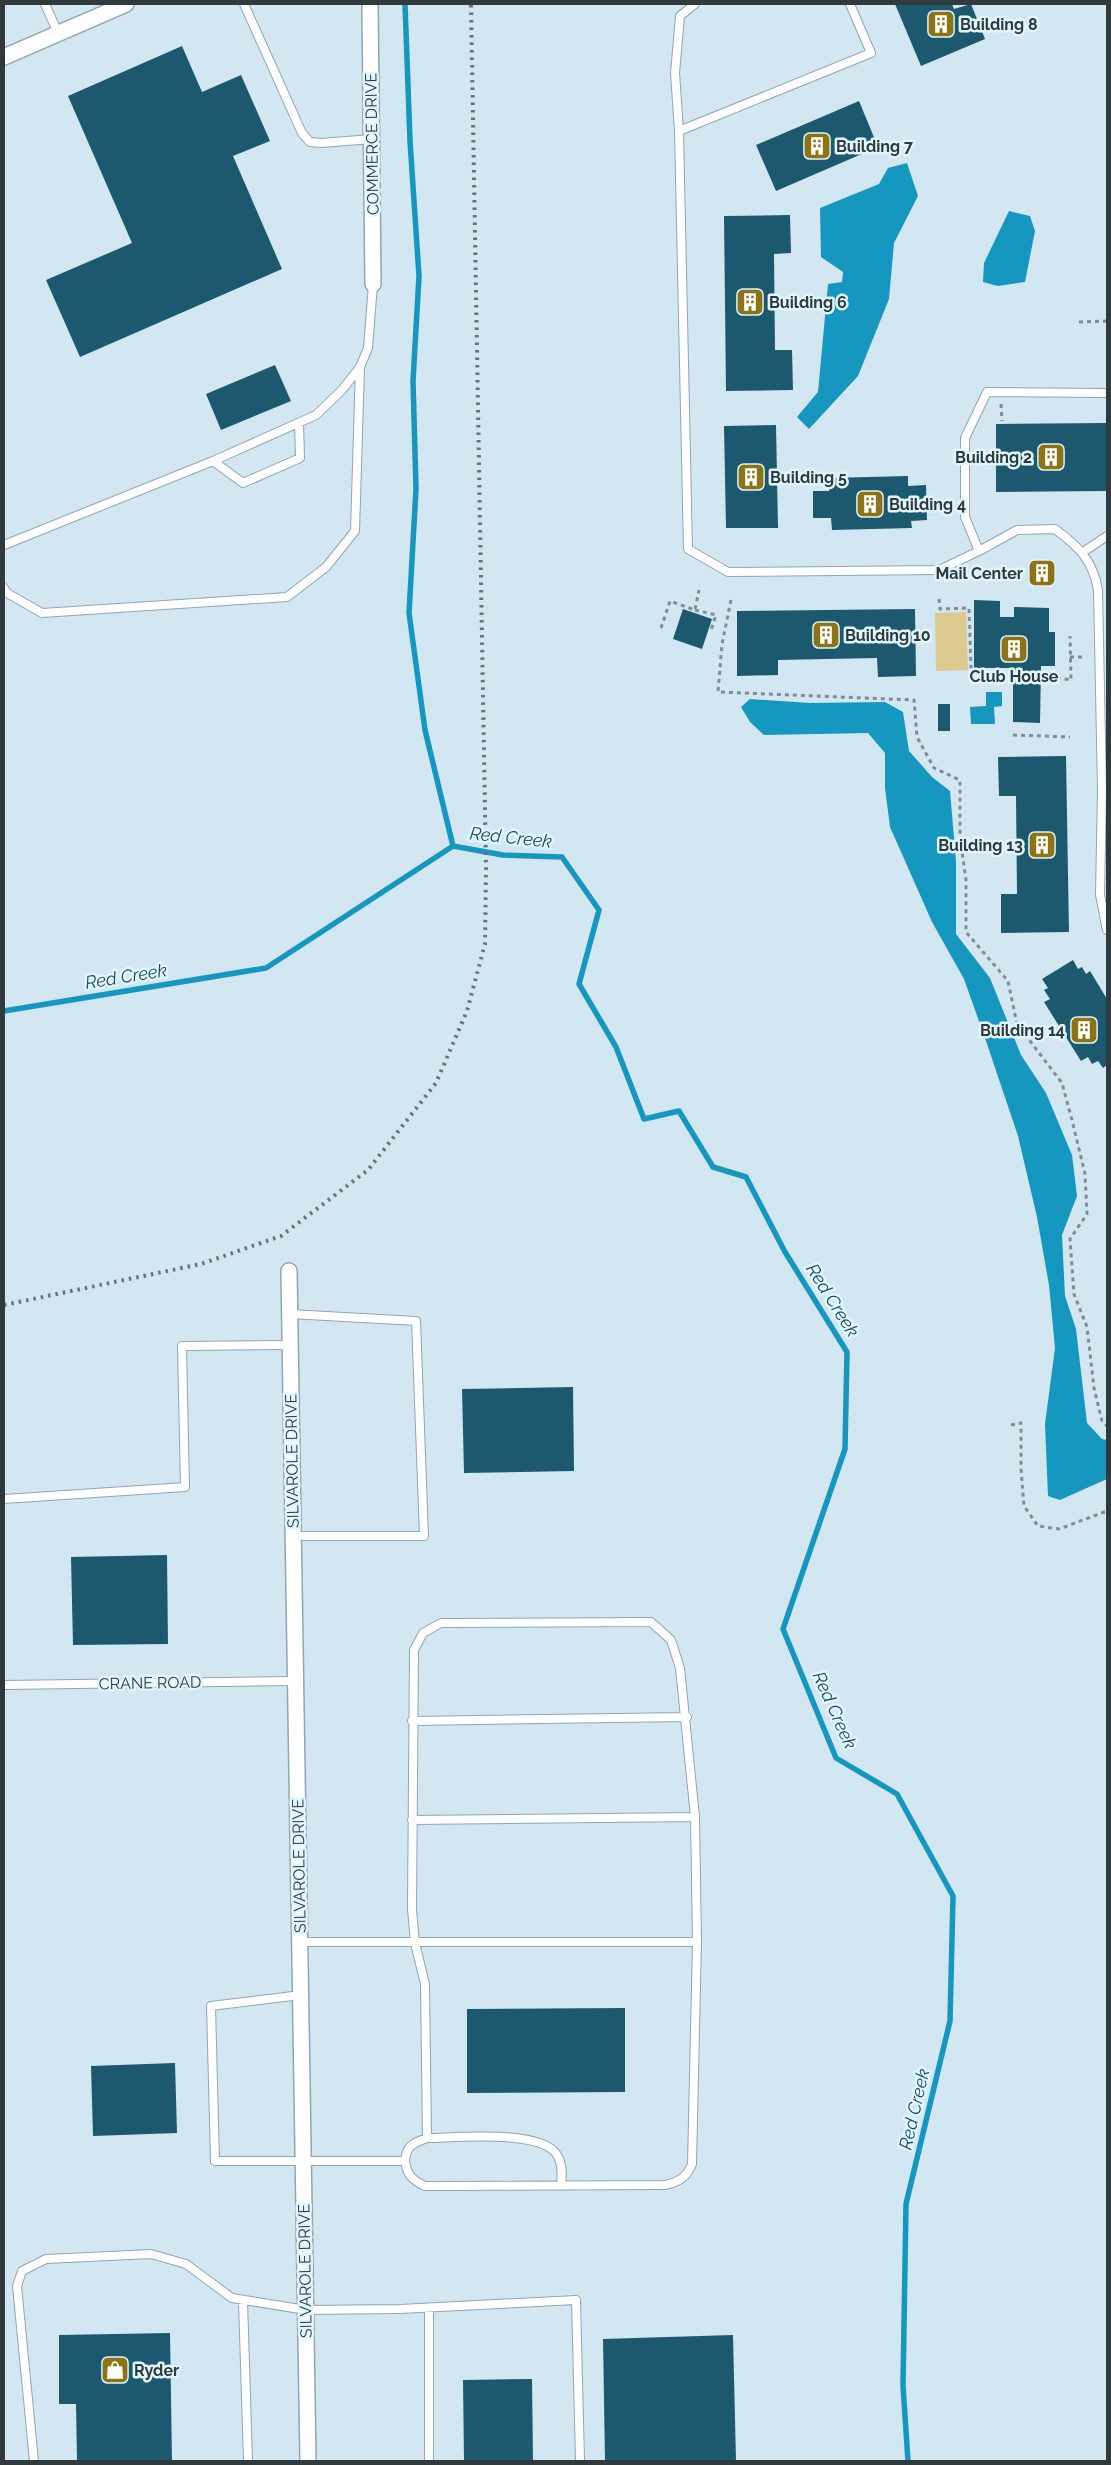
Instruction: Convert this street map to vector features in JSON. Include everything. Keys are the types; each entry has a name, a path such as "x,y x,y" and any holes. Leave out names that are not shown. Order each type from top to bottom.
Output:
{"street":[{"path":"4,57 126,4"},
{"name":"COMMERCE DRIVE","path":"370,4 373,284"},
{"name":"SILVAROLE DRIVE","path":"290,1271 289,1345 294,1536 308,2461"}],"lane":[{"path":"44,4 58,33"},
{"path":"244,4 302,134 310,142 321,143 372,139"},
{"path":"695,4 680,16 675,73 679,131 688,548 728,572 939,570 980,551 1016,530 1054,529 1083,552 1090,562 1098,590 1103,655 1105,790 1100,895 1107,930"},
{"path":"679,131 871,53 850,4"},
{"path":"4,546 213,461 316,415 342,390 360,366 368,348 373,284"},
{"path":"4,588 7,593 42,613 286,597 326,566 355,531 360,366"},
{"path":"980,551 965,517 965,438 988,392 1107,393"},
{"path":"213,461 243,483 300,458 299,423"},
{"path":"1083,552 1107,536"},
{"path":"290,1314 416,1321 424,1536 294,1536"},
{"path":"4,1499 185,1487 182,1346 289,1345"},
{"path":"427,2138 426,1984 415,1943 412,1910 414,1650 423,1633 441,1623 651,1622 670,1640 680,1668 687,1717 695,1817 697,1942 692,2164 688,2174 677,2182 665,2185 424,2186 412,2180 406,2171 406,2151 414,2142 427,2138 515,2137 541,2143 557,2154 562,2169 562,2185"},
{"name":"CRANE ROAD","path":"4,1685 296,1681"},
{"path":"412,1721 687,1717"},
{"path":"412,1820 695,1817"},
{"path":"300,1942 697,1942"},
{"path":"301,1995 210,2006 215,2161 405,2161"},
{"path":"34,2461 17,2286 22,2271 46,2259 151,2254 186,2264 220,2290 232,2298 243,2302 306,2310 429,2308 576,2300 580,2461"},
{"path":"243,2302 248,2461"},
{"path":"429,2308 429,2461"}],"path":[{"path":"1079,322 1107,321"},
{"path":"696,610 699,590"},
{"path":"939,599 940,609 969,608 970,668"},
{"path":"731,600 722,644 718,692 914,700 917,738 934,768 960,780 960,837 966,880 966,932 1008,982 1017,1024 1062,1083 1085,1174 1087,1214 1070,1239 1074,1294 1087,1327 1094,1388 1102,1421 1107,1426"},
{"path":"661,628 670,601 716,615 711,630"},
{"path":"1041,675 1071,680 1070,636"},
{"path":"1070,657 1085,657"},
{"path":"1013,735 1070,737"},
{"path":"1011,1425 1021,1423 1021,1469 1024,1506 1038,1526 1059,1529 1107,1511"}],"shaded area":[{"path":"966,612 968,670 936,671 935,613"}],"water":[{"path":"907,163 918,196 894,243 889,299 858,376 809,429 797,417 818,392 828,284 842,282 843,272 821,257 820,208 879,184 888,168"},
{"path":"1009,211 1030,216 1035,231 1025,282 998,286 983,282 984,263"},
{"path":"986,692 1002,692 1002,706 994,707 995,724 971,724 970,707 986,706"},
{"path":"750,699 810,703 885,702 903,712 909,751 932,777 950,791 956,861 956,934 990,978 1021,1055 1046,1093 1072,1155 1077,1196 1062,1235 1065,1296 1076,1329 1087,1423 1102,1439 1107,1440 1107,1479 1060,1500 1048,1496 1045,1424 1055,1348 1049,1285 1037,1217 1018,1136 964,979 932,922 890,827 885,788 885,753 868,733 764,735 750,722 741,707"}],"building":[{"name":"Building 8","path":"895,4 952,4 954,9 971,4 985,39 921,66"},
{"path":"182,46 202,92 241,75 270,141 233,156 282,269 80,357 46,280 132,243 68,96"},
{"name":"Building 7","path":"859,101 878,147 776,191 756,145"},
{"name":"Building 6","path":"790,215 791,253 774,254 775,350 792,350 793,390 726,391 724,216"},
{"path":"275,365 291,401 221,430 206,394"},
{"name":"Building 2","path":"1107,423 1107,491 996,492 996,424"},
{"name":"Building 5","path":"776,425 778,528 726,528 724,426"},
{"name":"Building 4","path":"908,476 908,486 926,485 927,520 911,521 912,528 832,530 831,518 813,518 813,491 829,491 829,478"},
{"name":"Mail Center","path":"1052,563 1052,582 1033,583 1032,564"},
{"name":"Club House","path":"974,600 1000,601 1000,617 1014,617 1014,607 1049,608 1049,632 1055,632 1055,666 1041,666 1040,723 1013,722 1013,668 974,668"},
{"path":"683,609 712,619 702,649 673,639"},
{"name":"Building 10","path":"915,609 916,676 878,677 877,658 778,660 778,675 737,676 737,611"},
{"path":"938,704 950,704 950,731 938,731"},
{"name":"Building 13","path":"1066,756 1069,932 1001,933 1001,894 1017,894 1016,796 999,796 998,757"},
{"name":"Building 14","path":"1073,960 1078,969 1082,967 1086,974 1090,971 1107,999 1107,1065 1103,1068 1098,1061 1092,1064 1088,1057 1081,1061 1044,1002 1050,999 1044,990 1048,988 1042,979"},
{"path":"573,1387 574,1471 464,1473 462,1389"},
{"path":"167,1555 168,1644 73,1645 71,1557"},
{"path":"625,2008 625,2092 467,2093 467,2009"},
{"path":"175,2063 177,2133 93,2136 91,2066"},
{"name":"Ryder","path":"170,2333 172,2461 77,2461 76,2404 59,2404 59,2335"},
{"path":"733,2335 736,2461 605,2461 603,2339"},
{"path":"532,2379 533,2461 464,2461 463,2380"}],"waterway":[{"path":"405,4 410,141 419,276 413,381 416,489 409,613 425,730 453,846"},
{"name":"Red Creek","path":"4,1011 266,968 453,846 503,855 562,857 599,910 579,984 616,1047 644,1119 679,1111 713,1167 746,1177 785,1252 847,1352 845,1449 783,1629 836,1758 897,1794 953,1896 950,2021 906,2204 903,2386 908,2461"}],"railway":[{"path":"4,1305 201,1264 281,1236 368,1170 436,1083 467,1011 485,944 486,868 471,4"}],"place":[{"name":"Building 8","path":"941,24"},
{"name":"Building 7","path":"817,146"},
{"name":"Building 6","path":"750,302"},
{"name":"Building 2","path":"1051,457"},
{"name":"Building 5","path":"751,477"},
{"name":"Building 4","path":"870,504"},
{"name":"Mail Center","path":"1042,573"},
{"name":"Building 10","path":"826,635"},
{"name":"Club House","path":"1014,649"},
{"name":"Building 13","path":"1042,845"},
{"name":"Building 14","path":"1084,1030"},
{"name":"Ryder","path":"115,2370"}]}
